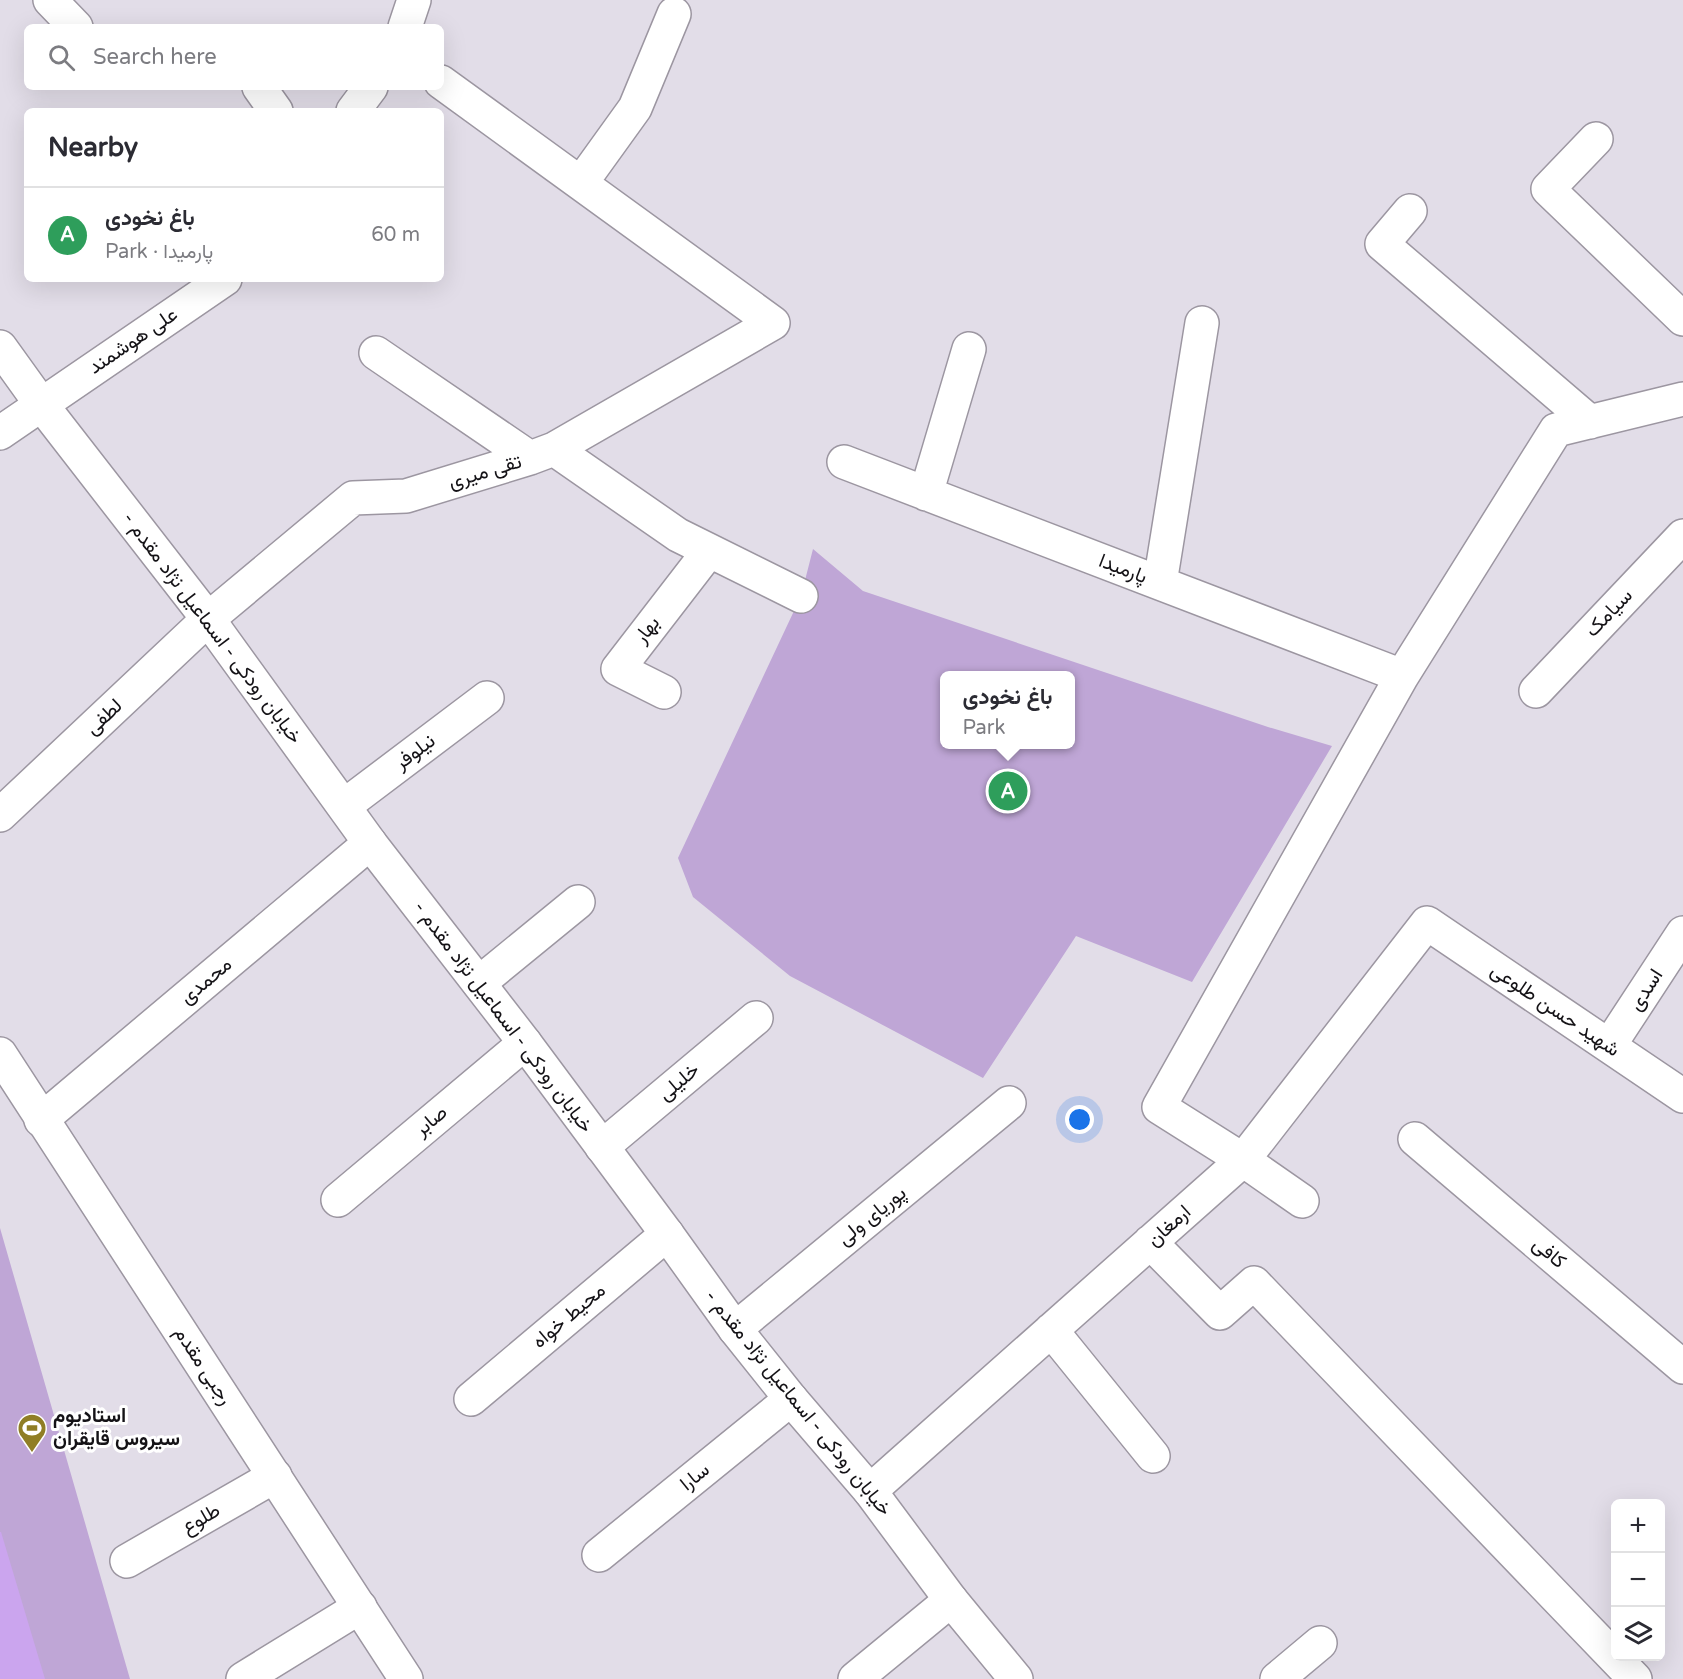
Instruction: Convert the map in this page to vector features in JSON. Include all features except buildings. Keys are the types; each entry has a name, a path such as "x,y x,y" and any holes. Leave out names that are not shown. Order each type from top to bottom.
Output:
{"street":[{"path":"50,0 73,24"},
{"path":"406,24 414,0"},
{"path":"444,84 581,183 635,108 674,14"},
{"path":"261,90 274,108"},
{"path":"355,108 368,90"},
{"path":"1596,139 1548,189 1683,319"},
{"name":"تقی میری","path":"208,619 353,498 406,496 542,453 773,323 581,183"},
{"path":"1410,211 1382,244 1590,422"},
{"name":"علی هوشمند","path":"0,433 221,282"},
{"path":"1160,583 1202,323"},
{"name":"- خیابان رودکی - اسماعیل نژاد مقدم","path":"0,347 41,404 208,619 370,843 525,1043 667,1233 735,1329 870,1491 951,1600 1016,1679"},
{"path":"926,494 969,349"},
{"path":"376,353 678,536 801,596"},
{"path":"1302,1201 1243,1160 1159,1107 1402,676 1556,430 1683,399"},
{"name":"پارمیدا","path":"844,462 1402,676"},
{"name":"سیامک","path":"1536,691 1683,536"},
{"name":"بهار","path":"664,692 618,669 709,551"},
{"name":"لطفی","path":"0,816 208,619"},
{"name":"نیلوفر","path":"344,806 487,698"},
{"name":"محمدی","path":"41,1120 370,843"},
{"path":"478,983 578,903"},
{"name":"ارمغان","path":"870,1491 1243,1160 1427,923"},
{"name":"شهید حسن طلوعی","path":"1427,923 1683,1096"},
{"name":"اسدی","path":"1609,1046 1683,933"},
{"name":"خلیلی","path":"603,1147 756,1018"},
{"name":"صابر","path":"338,1200 525,1043"},
{"name":"رجبی مقدم","path":"0,1054 406,1679"},
{"name":"پوریای ولی","path":"735,1329 1008,1103"},
{"name":"کافی","path":"1415,1139 1683,1367"},
{"name":"محیط خواه","path":"471,1399 667,1233"},
{"path":"1150,1242 1220,1313 1254,1283 1635,1679"},
{"path":"1051,1330 1154,1456"},
{"name":"سارا","path":"599,1555 791,1399"},
{"name":"طلوع","path":"127,1561 275,1476"},
{"path":"855,1679 951,1600"},
{"path":"243,1679 360,1607"},
{"path":"1277,1679 1320,1643"}],"shaded area":[{"path":"813,549 863,591 1268,727 1332,746 1192,982 1076,936 983,1078 790,976 693,897 678,858 801,596"},
{"name":"استادیوم سیروس قایقران","path":"0,1228 130,1679 0,1679"}],"place":[{"name":"باغ نخودی","path":"1008,791"},
{"name":"استادیوم سیروس قایقران","path":"32,1454"}]}
